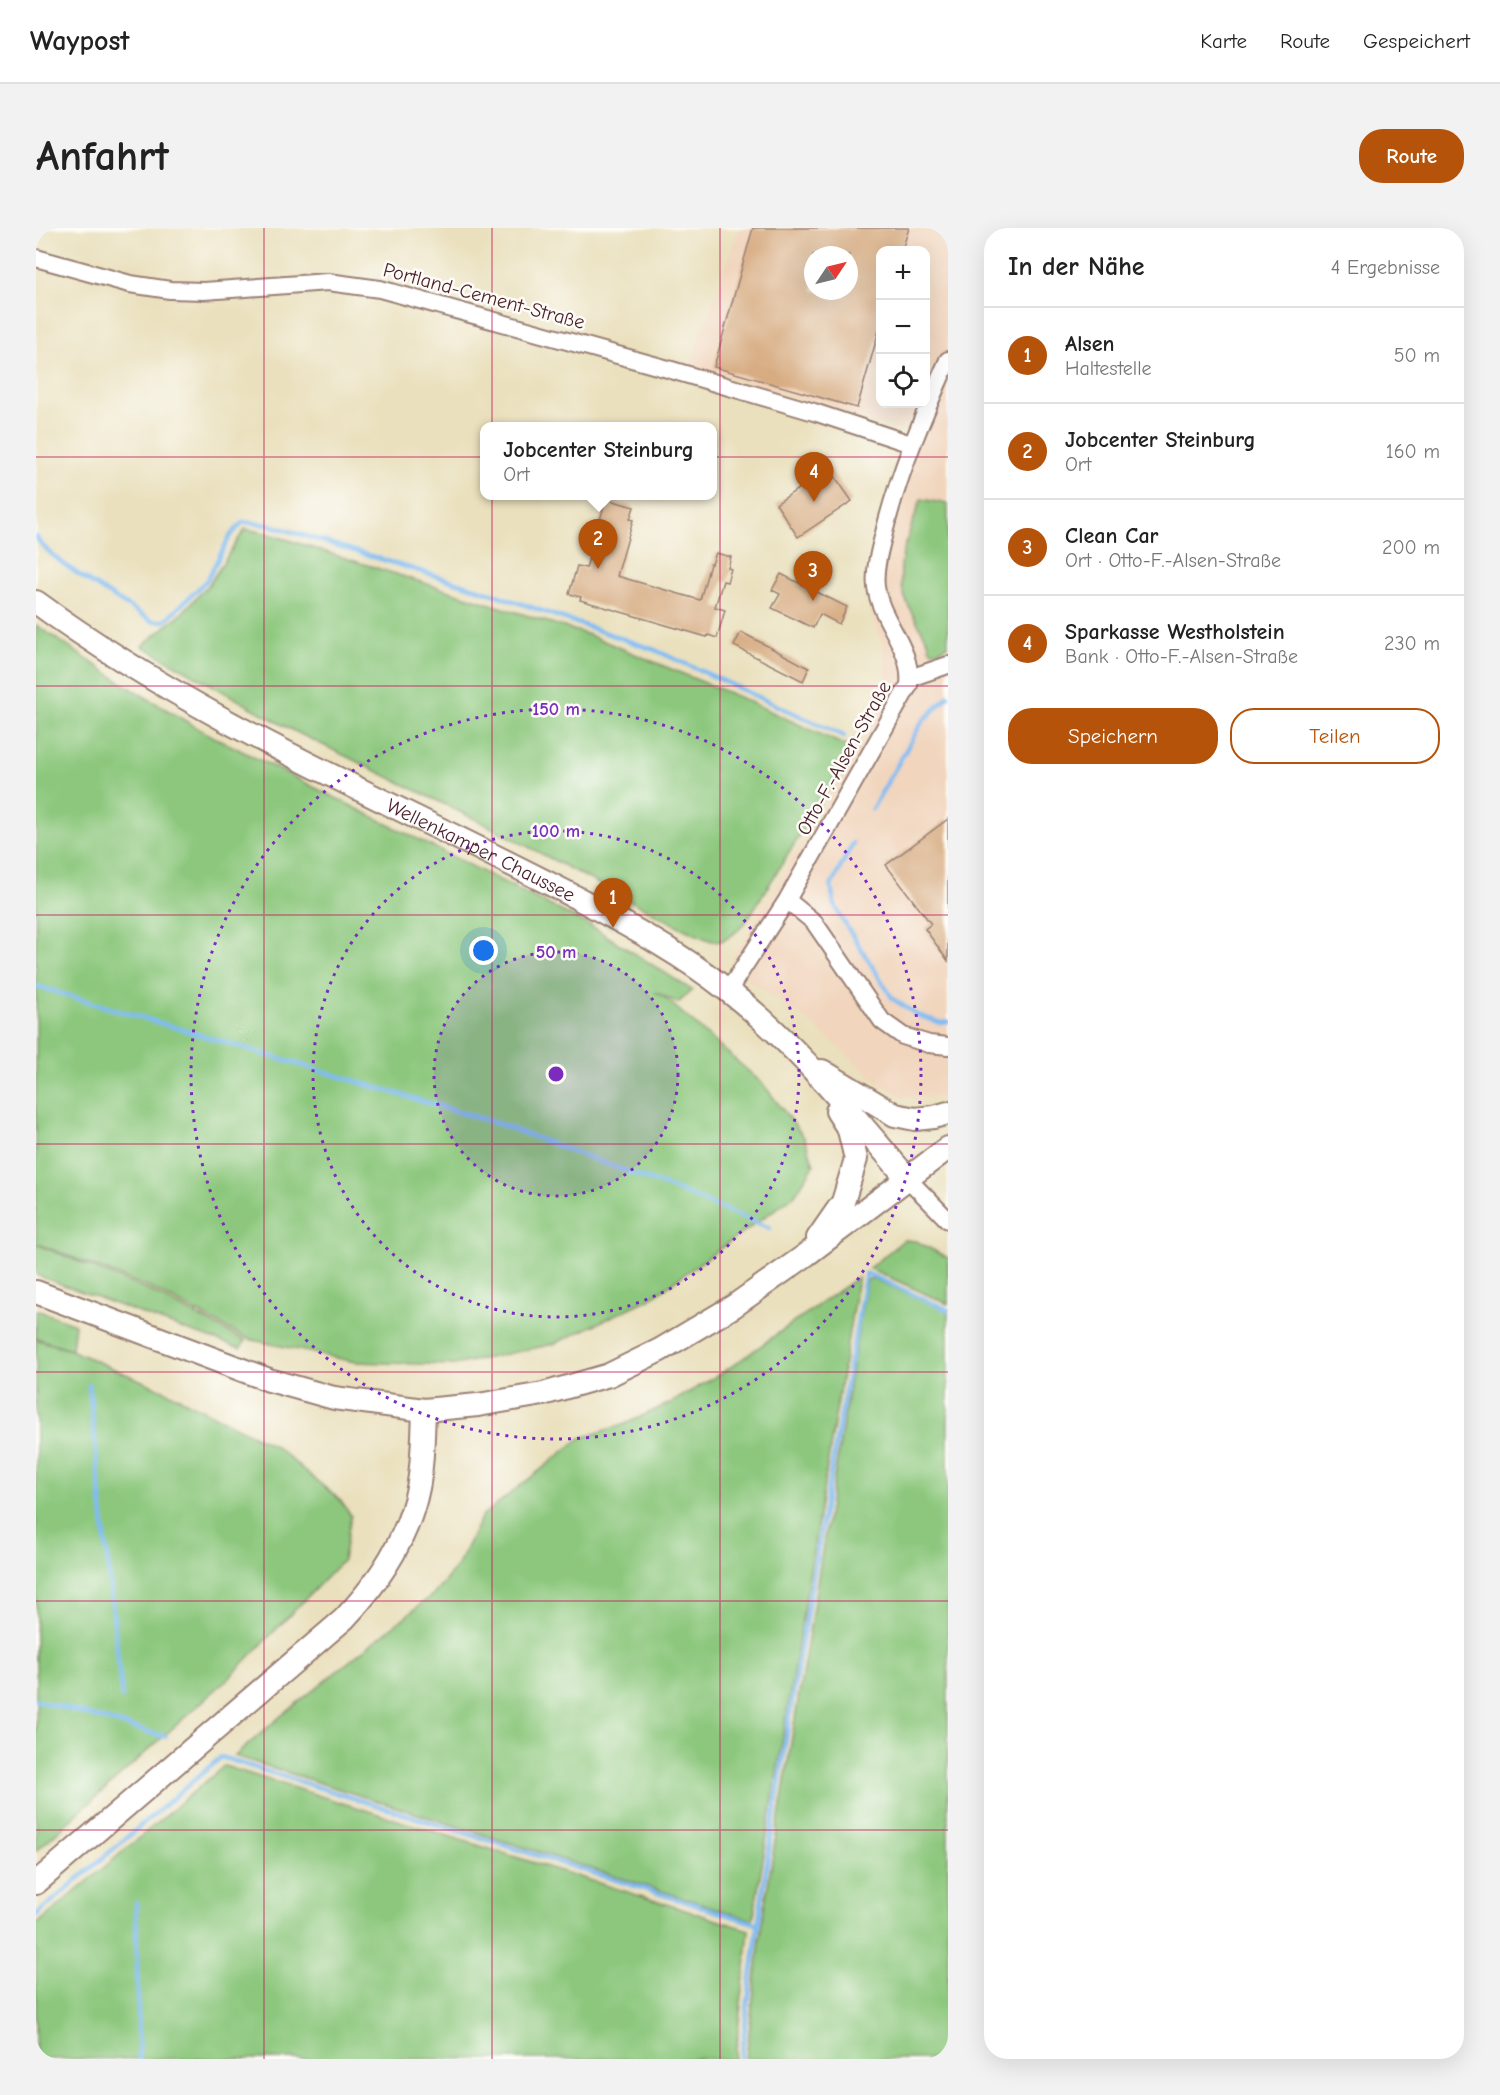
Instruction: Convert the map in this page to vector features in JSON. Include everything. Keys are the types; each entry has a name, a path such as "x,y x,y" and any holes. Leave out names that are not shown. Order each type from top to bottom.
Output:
{"main road":[{"name":"Wellenkamper Chaussee","path":"36,602 88,640 248,734 339,781 505,860 583,901 677,955 728,991 769,1025 803,1059 907,1178"},
{"path":"803,1059 894,1115 915,1119 948,1113"},
{"path":"803,1059 849,1130 856,1159 843,1202 806,1255"},
{"path":"36,1293 269,1380 334,1398 424,1410 478,1405 543,1394 609,1375 660,1350 734,1306 948,1148"},
{"path":"36,1883 344,1619 360,1602 388,1565 406,1528 418,1488 424,1410"}],"street":[{"name":"Portland-Cement-Straße","path":"36,258 130,284 170,290 204,291 328,282 380,289 668,369 814,412 911,444"},
{"name":"Otto-F.-Alsen-Straße","path":"728,991 787,900 906,692 910,678 907,656 885,611 876,586 880,548 890,508 911,444 948,360"},
{"path":"910,678 948,665"},
{"path":"787,900 814,922 882,1021 903,1036 929,1044 948,1046"},
{"path":"907,1178 948,1220"}],"shaded area":[{"path":"739,228 948,228 948,1093 937,1097 902,1096 880,1084 806,1019 728,966 881,710 886,674 883,646 872,616 869,595 871,565 910,433 690,366"}],"green space":[{"path":"921,499 948,504 948,645 938,651 932,651 929,647 929,643 907,604 902,586 904,548"},
{"path":"245,529 266,533 589,635 741,698 853,749 746,922 730,937 723,940 704,938 487,825 288,728 142,646 183,612 210,583"},
{"path":"36,625 130,688 206,733 591,926 692,990 678,1003 655,992 664,997 763,1084 804,1137 814,1165 795,1195 651,1298 554,1344 454,1365 355,1362 248,1339 152,1289 36,1243"},
{"path":"904,1240 916,1241 948,1258 948,1304 869,1268"},
{"path":"36,1244 152,1292 246,1341 240,1348 36,1275"},
{"path":"858,1277 753,1920 235,1756 282,1715 436,1592 457,1566 482,1516 581,1438 625,1424 672,1402 722,1373"},
{"path":"872,1278 948,1311 948,2059 746,2059 762,1922 864,1294 867,1280"},
{"path":"36,1310 75,1324 72,1349 36,1338"},
{"path":"36,1339 73,1351 170,1393 276,1447 340,1500 351,1516 343,1560 232,1675 36,1851"},
{"path":"224,1766 749,1930 735,2059 36,2059 36,1925"}],"building":[{"path":"753,228 909,228 903,246 876,246 876,341 857,408 714,367"},
{"path":"829,468 852,501 798,537 776,504"},
{"path":"606,500 634,507 630,519 633,520 617,576 700,600 710,564 716,553 731,557 728,568 731,569 727,582 723,581 715,607 725,610 717,638 580,600 581,597 569,594 577,566 586,568"},
{"path":"781,574 847,607 839,624 820,614 813,628 772,608 780,594 772,590"},
{"path":"741,632 809,668 803,681 734,646"},
{"path":"948,819 948,961 925,929 931,924 886,865"}],"waterway":[{"path":"36,536 54,556 88,581 152,621 165,621 207,580 230,536 243,522 270,525 488,592 655,650 844,736"},
{"path":"872,809 922,722 948,696"},
{"path":"853,843 831,886 834,903 840,916 893,999 917,1015 941,1023 948,1022"},
{"path":"36,986 496,1123 674,1189 770,1228"},
{"path":"741,2059 782,1763 866,1273 948,1310"},
{"path":"89,1385 122,1697"},
{"path":"36,1700 166,1737"},
{"path":"36,1915 221,1757 757,1924"},
{"path":"136,1903 139,2059"}],"place":[{"name":"Sparkasse Westholstein","path":"814,502"},
{"name":"Jobcenter Steinburg","path":"598,569"},
{"name":"Clean Car","path":"813,601"},
{"name":"Alsen","path":"613,928"}]}
